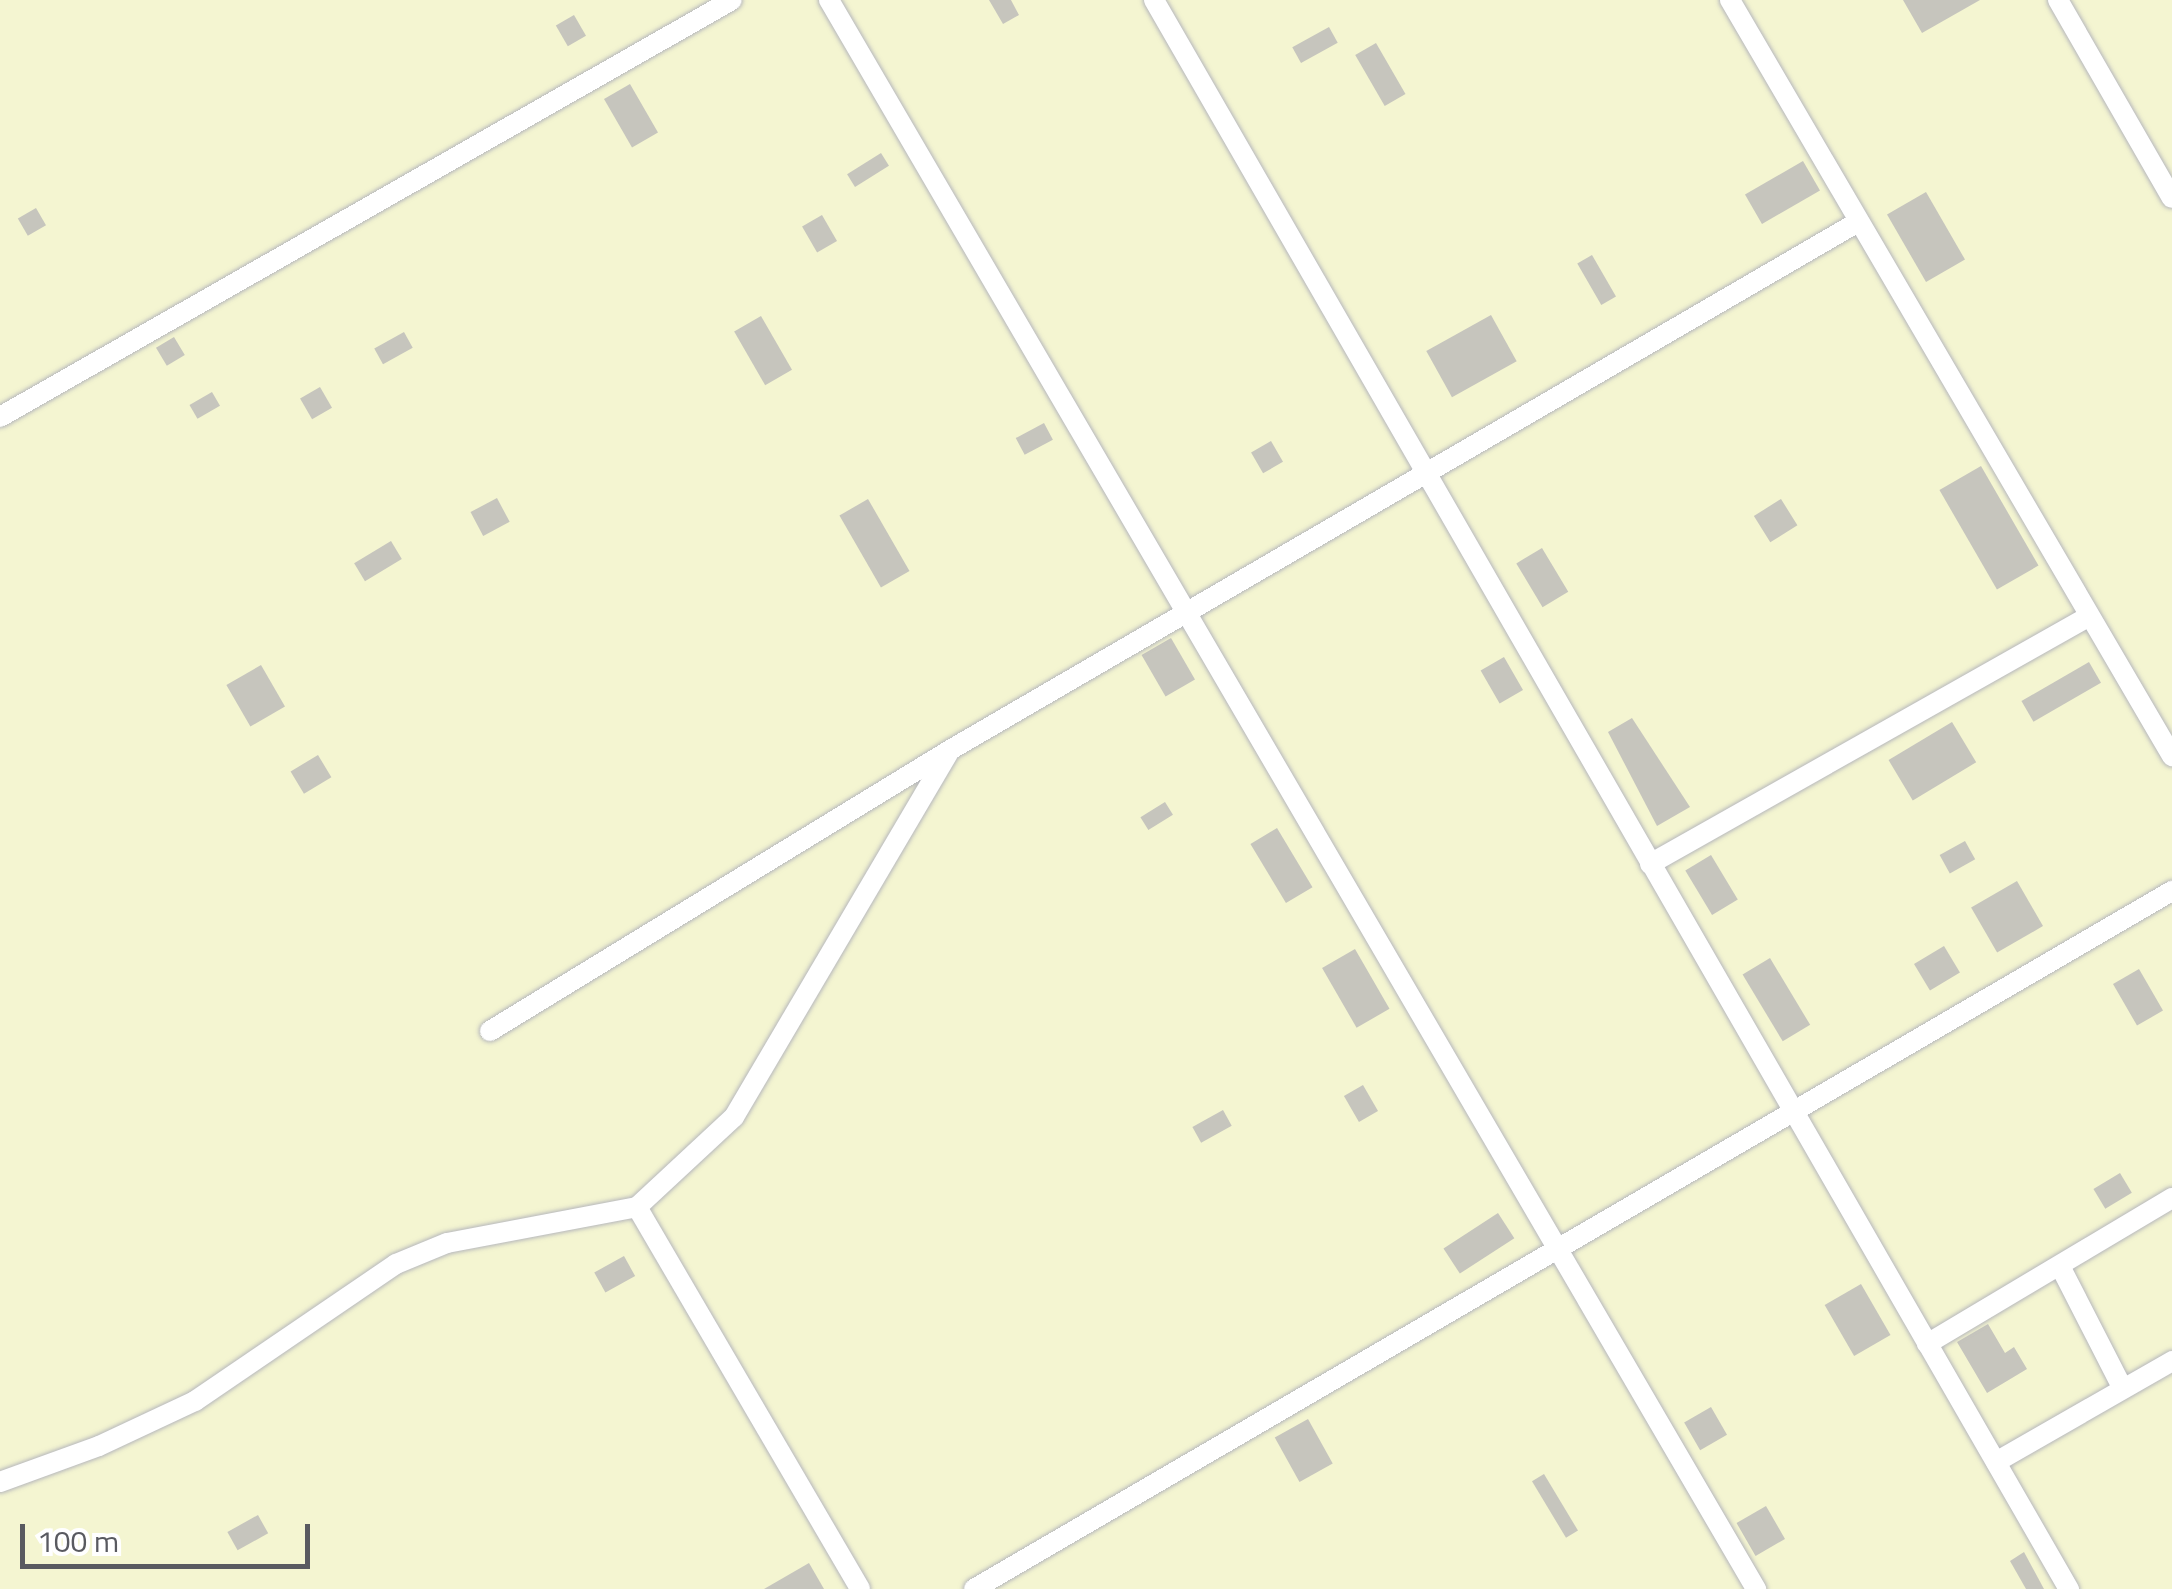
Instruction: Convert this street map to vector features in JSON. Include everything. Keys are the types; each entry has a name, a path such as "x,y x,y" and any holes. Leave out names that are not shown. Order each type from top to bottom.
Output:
{"street":[{"path":"0,417 732,0"},
{"path":"830,0 1184,614 1756,1589"},
{"path":"1154,0 2069,1589"},
{"path":"1730,0 2086,618 2172,756"},
{"path":"2058,0 2172,198"},
{"path":"490,1031 950,750 1858,222"},
{"path":"1650,864 2086,618"},
{"path":"3,1484 195,1401 396,1264 448,1243 637,1208 734,1117 950,750"},
{"path":"974,1589 2172,891"},
{"path":"1927,1344 2172,1198"},
{"path":"637,1208 860,1589"},
{"path":"2060,1266 2124,1389"},
{"path":"1996,1462 2172,1361"}],"sand":[{"path":"0,0 2172,0 2172,1589 0,1589"}],"building":[{"path":"989,0 1011,0 1019,15 1003,24"},
{"path":"1903,0 1980,0 1922,33"},
{"path":"574,15 586,36 568,46 556,26"},
{"path":"1329,27 1338,43 1301,63 1292,47"},
{"path":"1376,43 1406,94 1385,106 1355,55"},
{"path":"630,84 658,132 632,147 604,99"},
{"path":"881,153 889,166 855,187 847,174"},
{"path":"1803,161 1820,190 1762,224 1745,194"},
{"path":"1926,192 1965,260 1926,282 1887,214"},
{"path":"36,208 46,225 28,236 18,218"},
{"path":"822,215 837,241 817,252 802,226"},
{"path":"1592,255 1616,297 1601,305 1577,264"},
{"path":"1491,315 1517,361 1452,397 1426,351"},
{"path":"761,316 792,370 765,385 734,332"},
{"path":"404,332 413,348 383,364 374,348"},
{"path":"174,337 185,355 167,366 156,348"},
{"path":"320,387 332,408 312,419 300,398"},
{"path":"212,392 220,406 197,419 189,405"},
{"path":"1044,423 1053,440 1025,455 1016,438"},
{"path":"1271,441 1283,462 1263,473 1251,452"},
{"path":"1981,466 2038,566 1997,590 1939,490"},
{"path":"497,498 510,522 483,536 471,512"},
{"path":"868,499 910,571 881,587 839,516"},
{"path":"1781,499 1797,525 1770,542 1754,516"},
{"path":"391,541 402,559 365,581 354,563"},
{"path":"1542,548 1568,592 1543,607 1516,563"},
{"path":"1171,638 1195,680 1166,697 1142,655"},
{"path":"1504,657 1523,690 1500,703 1481,670"},
{"path":"2089,662 2101,683 2033,722 2021,701"},
{"path":"261,665 285,707 250,727 226,685"},
{"path":"1632,718 1690,807 1657,826 1608,732"},
{"path":"1952,722 1976,762 1913,800 1889,760"},
{"path":"318,755 331,777 304,794 291,771"},
{"path":"1165,802 1173,815 1148,830 1140,817"},
{"path":"1277,828 1313,887 1286,903 1250,844"},
{"path":"1965,841 1975,859 1950,873 1940,855"},
{"path":"1711,855 1738,900 1712,915 1685,870"},
{"path":"2017,881 2043,926 1997,953 1971,908"},
{"path":"1944,946 1960,973 1930,991 1914,964"},
{"path":"1355,949 1390,1009 1357,1028 1322,968"},
{"path":"1770,958 1810,1025 1783,1041 1743,974"},
{"path":"2139,969 2163,1011 2137,1026 2113,984"},
{"path":"1363,1085 1378,1111 1359,1122 1344,1096"},
{"path":"1223,1110 1232,1126 1201,1143 1192,1127"},
{"path":"2120,1173 2132,1193 2105,1209 2093,1189"},
{"path":"1498,1213 1514,1238 1460,1274 1443,1248"},
{"path":"624,1256 635,1276 605,1293 594,1272"},
{"path":"1861,1284 1890,1335 1854,1356 1825,1305"},
{"path":"1988,1324 2005,1353 2014,1347 2027,1369 1987,1393 1957,1342"},
{"path":"1711,1407 1727,1435 1700,1450 1684,1422"},
{"path":"1308,1419 1333,1464 1299,1482 1275,1437"},
{"path":"1544,1474 1578,1531 1566,1538 1532,1481"},
{"path":"1766,1506 1785,1539 1756,1556 1737,1523"},
{"path":"258,1515 268,1533 238,1550 227,1532"},
{"path":"2024,1552 2044,1589 2026,1589 2010,1561"},
{"path":"809,1563 824,1589 764,1589"}]}
